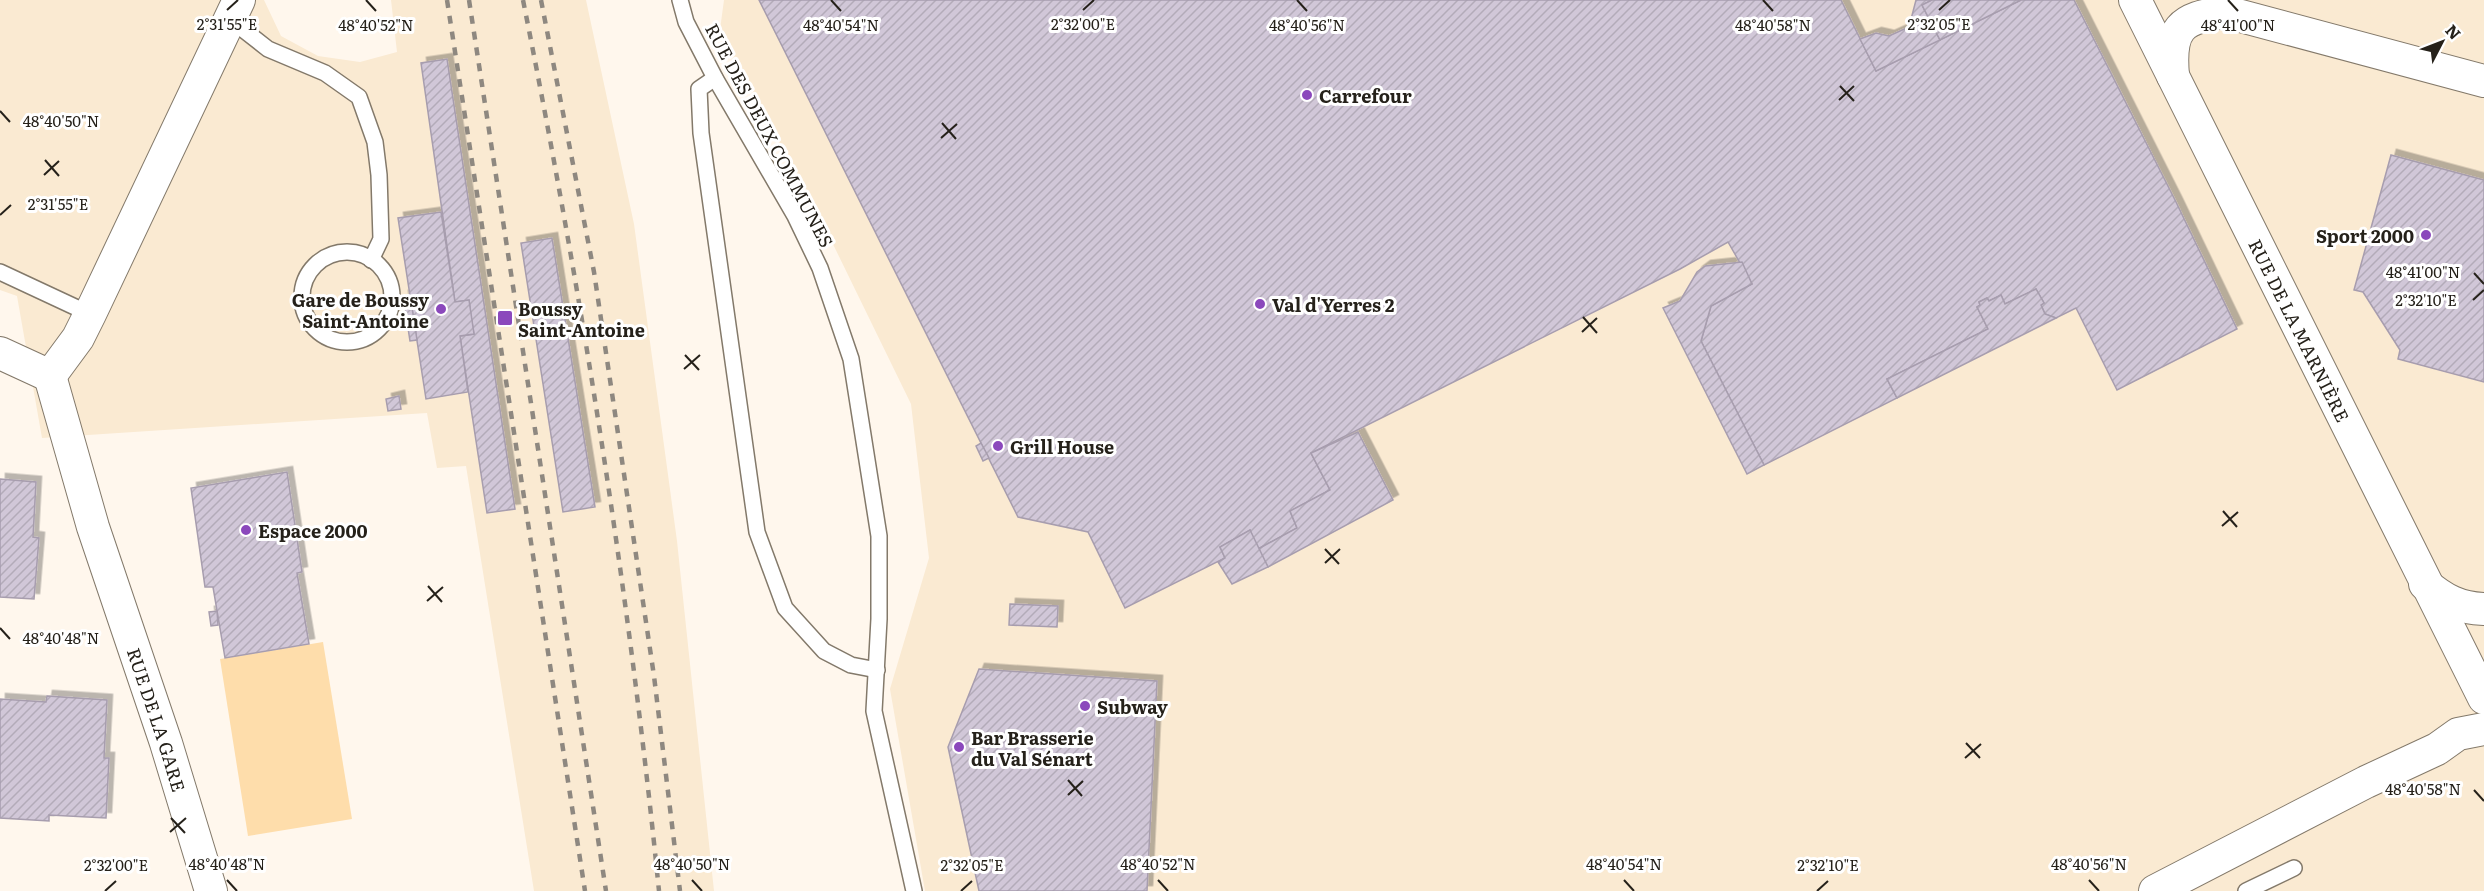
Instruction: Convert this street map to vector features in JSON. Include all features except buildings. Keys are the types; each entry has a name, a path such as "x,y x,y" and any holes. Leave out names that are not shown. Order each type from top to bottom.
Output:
{"street":[{"name":"RUE DE LA MARNIÈRE","path":"2135,0 2424,583 2484,698"},
{"path":"0,353 50,376 78,338 211,54 235,10"},
{"name":"RUE DE LA MARNIÈRE","path":"2173,77 2171,52 2178,30 2188,21 2203,15 2226,12 2484,81"},
{"name":"RUE DE LA GARE","path":"50,376 93,527 166,743 211,891"},
{"name":"RUE DE LA MARNIÈRE","path":"2424,583 2443,599 2464,608 2484,609"},
{"path":"2155,891 2437,748 2458,734 2484,729"}],"lane":[{"name":"RUE DES DEUX COMMUNES","path":"680,0 686,22 715,78 795,216 820,268 852,359 879,536 877,670 874,711 914,891"},
{"path":"235,10 268,49 325,73 359,97 375,141 379,175 381,239 371,260"},
{"path":"715,78 699,89 701,133 757,532 785,608 824,651 850,665 877,670"},
{"path":"344,252 371,260 383,270 390,285 392,300 388,315 379,329 367,338 351,343 334,340 319,333 308,320 302,304 303,288 308,274 317,263 329,256 344,252"},
{"path":"0,272 90,314"},
{"path":"2247,891 2294,867"}],"shaded area":[{"path":"0,0 264,0 281,36 318,56 360,62 397,52 391,0 586,0 634,224 677,541 714,891 534,891 466,466 437,468 427,413 42,438 17,296 0,290"},
{"path":"724,0 2484,0 2484,891 925,891 890,689 929,558 911,404 809,195 719,37"},
{"path":"323,642 352,819 248,836 220,659"}],"railway":[{"path":"447,0 585,891"},
{"path":"469,0 606,891"},
{"path":"523,0 565,222 602,444 633,667 659,891"},
{"path":"541,0 594,272 654,676 680,891"}],"place":[{"name":"Carrefour","path":"1307,95"},
{"name":"Sport 2000","path":"2426,235"},
{"name":"Val d'Yerres 2","path":"1260,304"},
{"name":"Gare de Boussy Saint-Antoine","path":"441,309"},
{"name":"Boussy Saint-Antoine","path":"505,318"},
{"name":"Grill House","path":"998,446"},
{"name":"Espace 2000","path":"246,530"},
{"name":"Subway","path":"1085,706"},
{"name":"Bar Brasserie du Val Sénart","path":"959,747"}]}
